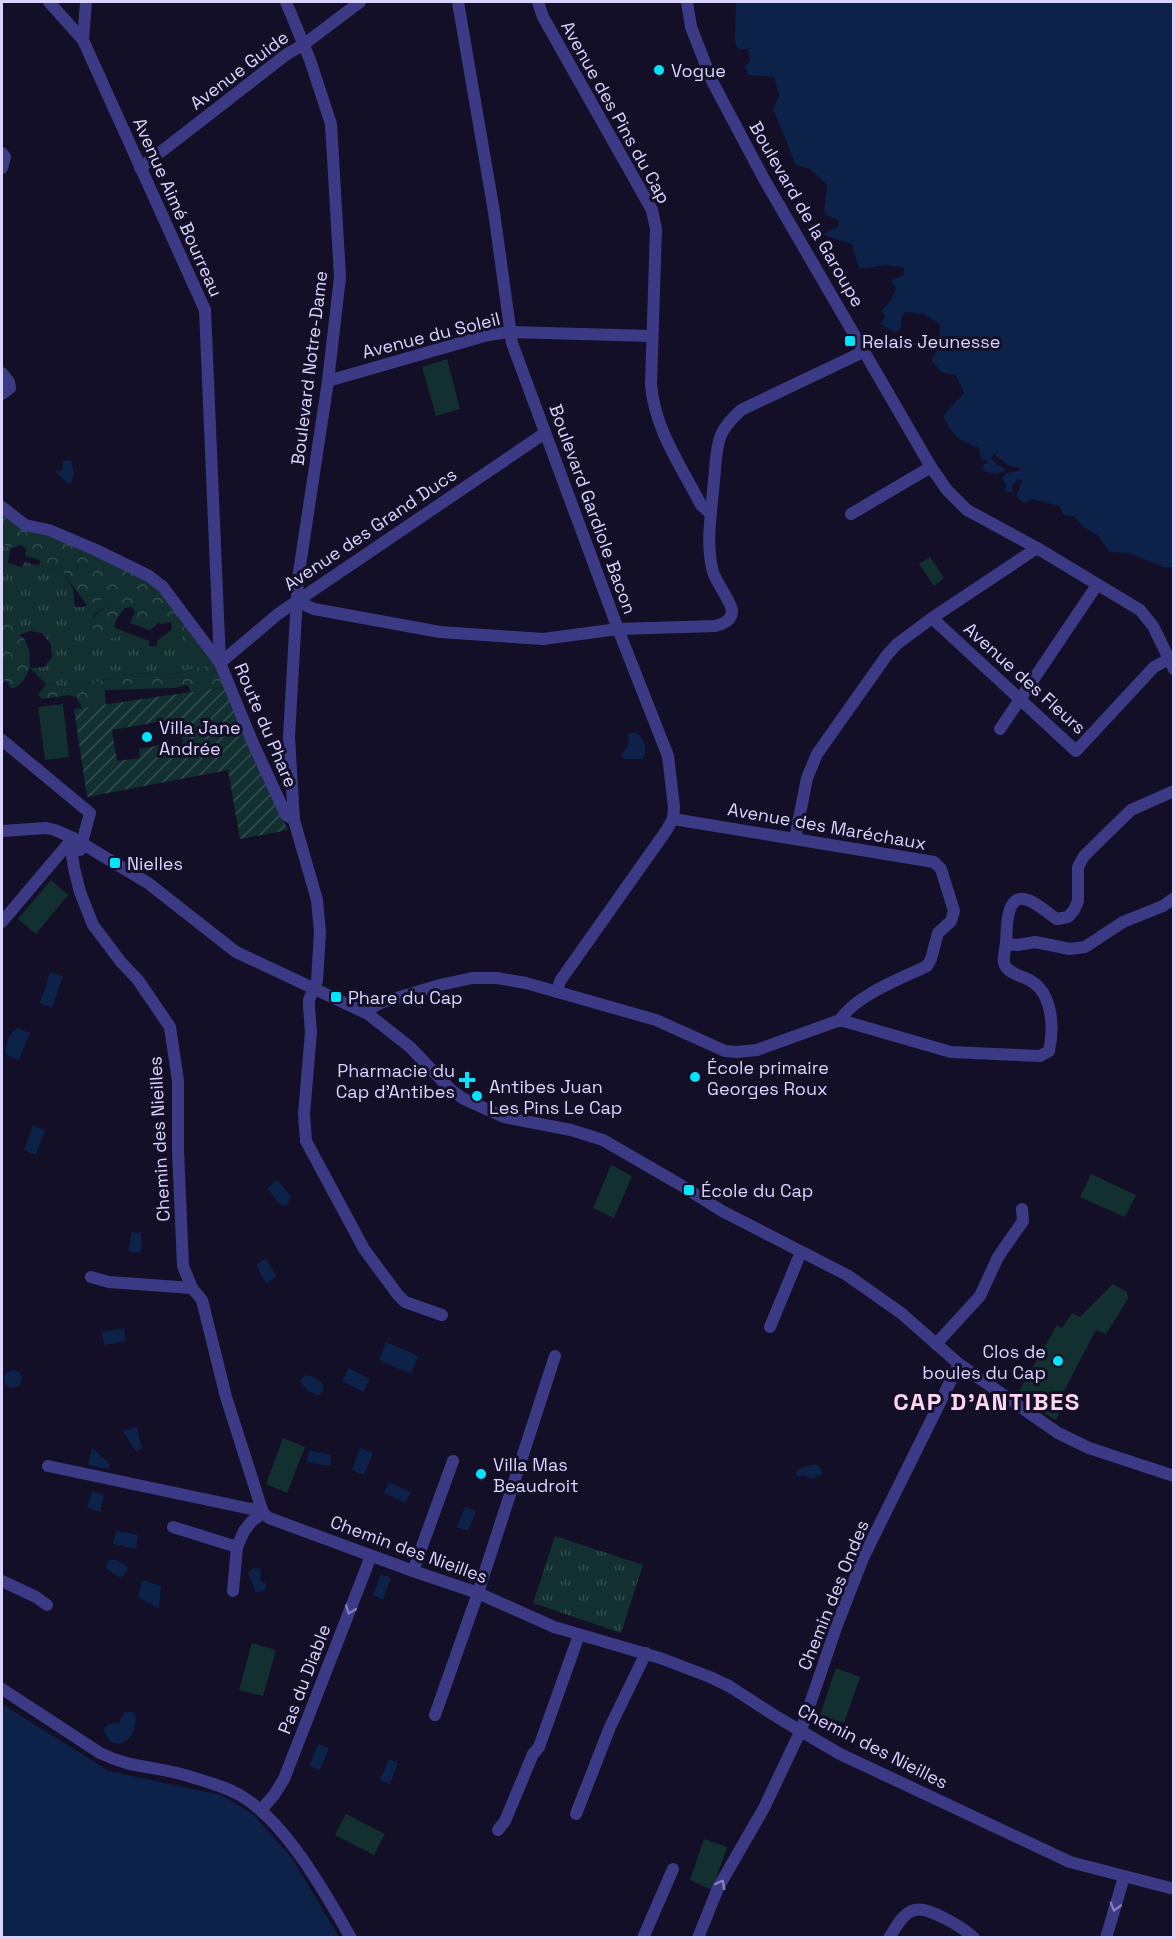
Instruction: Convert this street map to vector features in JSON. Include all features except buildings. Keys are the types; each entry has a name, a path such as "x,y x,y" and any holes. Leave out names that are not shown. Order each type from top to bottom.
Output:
{"street":[{"name":"Avenue Aimé Bourreau","path":"49,2 83,40 205,310 220,663"},
{"path":"83,40 86,2"},
{"name":"Boulevard Notre-Dame","path":"286,2 331,124 340,277 328,381 296,601 289,737 294,820"},
{"name":"Avenue Guide","path":"140,168 287,54 303,45 360,2"},
{"name":"Boulevard Gardiole Bacon","path":"458,2 494,212 512,343 618,629 668,756 674,807 673,819"},
{"name":"Avenue des Pins du Cap","path":"538,2 543,17 652,210 656,229 652,401 658,423 701,505 710,513"},
{"name":"Boulevard de la Garoupe","path":"687,2 691,27 712,81 764,179 947,490 967,510 1140,610 1153,626 1171,664"},
{"path":"2,153 5,157 2,168"},
{"name":"Avenue du Soleil","path":"328,381 488,335 510,332 652,336"},
{"path":"296,601 314,609 440,632 543,639 618,629 716,626 727,622 732,615 732,607 713,574 710,556 710,513 721,436 728,423 741,410 865,351"},
{"path":"2,373 9,382 10,388 2,394"},
{"name":"Avenue des Grand Ducs","path":"220,663 296,601 545,433"},
{"path":"851,514 932,467"},
{"name":"Route du Phare","path":"2,507 25,525 49,530 96,550 149,576 163,587 220,663 286,815 294,820"},
{"path":"795,839 807,777 817,754 887,655 897,644 932,618 1037,549"},
{"path":"1000,729 1097,585"},
{"name":"Avenue des Fleurs","path":"932,618 1076,751 1154,667 1171,664"},
{"path":"2,740 90,813 77,841 2,922"},
{"path":"368,1014 373,1007 383,1002 440,985 472,978 497,978 526,983 656,1020 712,1046 737,1053 757,1050 840,1020 951,1052 1040,1056 1049,1051 1052,1039 1048,1002 1033,982 1008,970 1004,963 1011,905 1018,899 1026,898 1057,919 1068,917 1078,901 1078,867 1084,856 1131,810 1173,791"},
{"path":"557,992 560,981 673,819"},
{"name":"Avenue des Maréchaux","path":"673,819 934,862 941,868 954,911 951,921 938,933 927,966 870,994 847,1009 840,1020"},
{"path":"294,820 317,900 320,932 317,981 309,1007 311,1032 304,1114 306,1141 364,1249 398,1295 405,1302 442,1315"},
{"path":"2,831 46,828 77,841 148,883 236,952 368,1014 410,1047 452,1091 464,1099 504,1116 571,1130 603,1140 722,1212 862,1284 901,1313 959,1364 1058,1433 1089,1448 1173,1476"},
{"name":"Chemin des Nieilles","path":"77,841 71,848 74,868 80,892 93,925 138,980 170,1027 178,1081 178,1151 183,1266 192,1288 202,1300 226,1397 261,1511 269,1518 478,1593 554,1627 646,1653 729,1686 849,1758 1070,1862 1173,1889"},
{"path":"1006,944 1018,945 1035,942 1070,949 1085,947 1123,922 1162,906 1173,898"},
{"path":"936,1344 980,1296 998,1257 1023,1221 1022,1209"},
{"path":"770,1328 801,1252"},
{"path":"91,1277 109,1282 192,1288"},
{"path":"435,1715 478,1593 555,1356"},
{"name":"Chemin des Ondes","path":"698,1938 718,1888 764,1808 801,1730 863,1558 959,1364"},
{"path":"413,1571 453,1461"},
{"path":"48,1466 261,1511"},
{"path":"233,1591 237,1547 244,1531 261,1511"},
{"path":"173,1527 237,1547"},
{"name":"Pas du Diable","path":"261,1810 283,1780 371,1556"},
{"path":"2,1581 36,1597 47,1605"},
{"path":"498,1830 506,1821 533,1754 539,1747 579,1635"},
{"path":"576,1814 610,1727 646,1653"},
{"path":"2,1689 114,1760 184,1774 224,1787 242,1796 261,1810 282,1832 351,1938"},
{"path":"643,1938 673,1869"},
{"path":"1106,1938 1124,1877"},
{"path":"889,1938 908,1913 915,1909 926,1911 957,1925 974,1938"}],"green space":[{"path":"447,359 460,409 436,416 422,367"},
{"path":"2,507 25,525 149,576 220,663 225,687 191,692 187,685 174,688 105,690 106,705 82,708 77,698 69,695 42,699 38,695 46,684 67,688 133,674 167,675 206,666 176,627 172,630 171,622 161,624 159,622 150,630 130,623 135,612 132,607 125,608 117,618 114,627 120,630 118,636 112,640 95,633 90,624 94,616 107,603 103,599 87,606 63,572 39,566 40,560 25,556 26,549 21,545 10,548 2,546"},
{"path":"2,546 10,548 8,563 22,567 24,562 63,572 73,589 75,607 83,607 103,599 107,603 105,607 93,615 95,633 112,639 118,636 120,630 149,641 149,646 157,646 157,641 176,626 207,666 166,675 133,674 67,688 46,684 30,668 44,667 52,657 51,644 42,633 30,631 19,635 2,617"},
{"path":"930,557 944,578 934,586 919,564"},
{"path":"2,617 25,640 29,650 30,668 23,681 15,688 11,688 5,680 2,684"},
{"path":"225,687 243,733 288,830 240,839 228,770 87,797 74,709","holes":["179,718 184,750 163,754 161,745 139,749 140,758 117,761 112,730"]},
{"path":"63,704 69,757 45,760 38,707"},
{"path":"51,880 68,895 36,934 18,919"},
{"path":"611,1165 632,1176 614,1218 593,1208"},
{"path":"1091,1174 1136,1195 1125,1217 1080,1197"},
{"name":"Clos de boules du Cap","path":"1113,1284 1127,1292 1128,1299 1106,1334 1096,1330 1055,1408 1061,1412 1055,1420 1017,1395 1057,1325 1062,1328 1072,1313 1080,1317"},
{"path":"283,1438 305,1447 287,1493 266,1484"},
{"path":"555,1536 643,1565 621,1633 533,1603"},
{"path":"252,1643 276,1650 263,1696 239,1690"},
{"path":"836,1668 860,1677 844,1723 820,1715"},
{"path":"346,1814 385,1834 374,1855 335,1835"},
{"path":"704,1839 727,1847 712,1890 690,1880"}],"water":[{"path":"736,2 1173,2 1173,567 1163,567 1129,553 1110,552 1097,535 1082,526 1074,516 1064,515 1059,506 1033,499 1024,503 1016,496 1022,481 1018,479 1012,486 1013,492 1010,492 1005,490 1006,485 1002,478 1006,473 1019,471 1020,468 1008,465 994,454 991,459 1006,469 995,474 983,470 983,465 988,462 981,457 979,448 966,443 953,433 943,416 964,393 956,375 942,373 931,360 939,347 940,324 923,314 905,312 901,319 902,326 896,333 880,324 885,318 882,310 890,302 896,289 891,281 904,275 904,268 887,265 859,269 852,244 823,235 838,227 839,221 824,214 827,185 810,169 796,165 773,109 779,96 774,77 748,75 745,66 750,61 748,49 738,49 735,42"},
{"path":"71,460 74,473 72,482 68,484 55,471 63,470 63,461"},
{"path":"637,732 644,744 643,759 624,759 621,756 629,744 628,734"},
{"path":"50,972 63,976 52,1008 40,1003"},
{"path":"18,1028 30,1033 19,1060 5,1054 9,1036"},
{"path":"33,1125 45,1130 36,1155 24,1150"},
{"path":"277,1180 291,1196 287,1205 280,1205 267,1188"},
{"path":"132,1232 141,1233 142,1249 138,1253 128,1251"},
{"path":"266,1258 277,1277 266,1283 256,1265"},
{"path":"124,1328 126,1341 104,1345 102,1332"},
{"path":"386,1342 418,1356 411,1374 379,1360"},
{"path":"349,1368 370,1379 363,1392 342,1381"},
{"path":"13,1370 19,1373 22,1379 19,1385 13,1388 7,1385 4,1379 7,1373"},
{"path":"305,1375 321,1382 324,1387 322,1393 317,1395 307,1390 300,1381"},
{"path":"137,1427 142,1449 136,1451 123,1431"},
{"path":"92,1448 110,1464 109,1469 88,1465"},
{"path":"360,1448 373,1453 364,1475 352,1470"},
{"path":"309,1450 331,1455 330,1466 307,1462"},
{"path":"818,1465 823,1474 812,1479 803,1475 797,1477 798,1469"},
{"path":"389,1482 411,1492 405,1503 384,1493"},
{"path":"92,1491 104,1495 100,1512 87,1508"},
{"path":"465,1507 476,1511 468,1531 457,1527"},
{"path":"116,1531 138,1535 136,1549 113,1544"},
{"path":"110,1560 116,1560 128,1567 121,1578 107,1569 106,1564"},
{"path":"258,1568 261,1571 260,1581 266,1583 265,1591 256,1592 248,1573"},
{"path":"381,1574 391,1578 383,1600 373,1595"},
{"path":"142,1580 161,1586 159,1609 138,1597"},
{"path":"2,1704 109,1771 221,1795 253,1814 292,1858 339,1937 2,1937"},
{"path":"128,1711 135,1714 133,1731 124,1742 112,1743 105,1728 108,1725 119,1723 123,1714"},
{"path":"318,1744 329,1748 320,1770 309,1766"},
{"path":"389,1759 398,1763 390,1784 380,1780"}],"place":[{"name":"Vogue","path":"659,70"},
{"name":"Relais Jeunesse","path":"850,341"},
{"name":"Villa Jane Andrée","path":"147,737"},
{"name":"Nielles","path":"115,863"},
{"name":"Phare du Cap","path":"336,997"},
{"name":"École primaire Georges Roux","path":"695,1077"},
{"name":"Pharmacie du Cap d'Antibes","path":"467,1080"},
{"name":"Antibes Juan Les Pins Le Cap","path":"477,1096"},
{"name":"École du Cap","path":"689,1190"},
{"name":"Clos de boules du Cap","path":"1058,1361"},
{"name":"Villa Mas Beaudroit","path":"481,1474"}],"district":[{"name":"CAP D'ANTIBES","path":"987,1401"}]}
